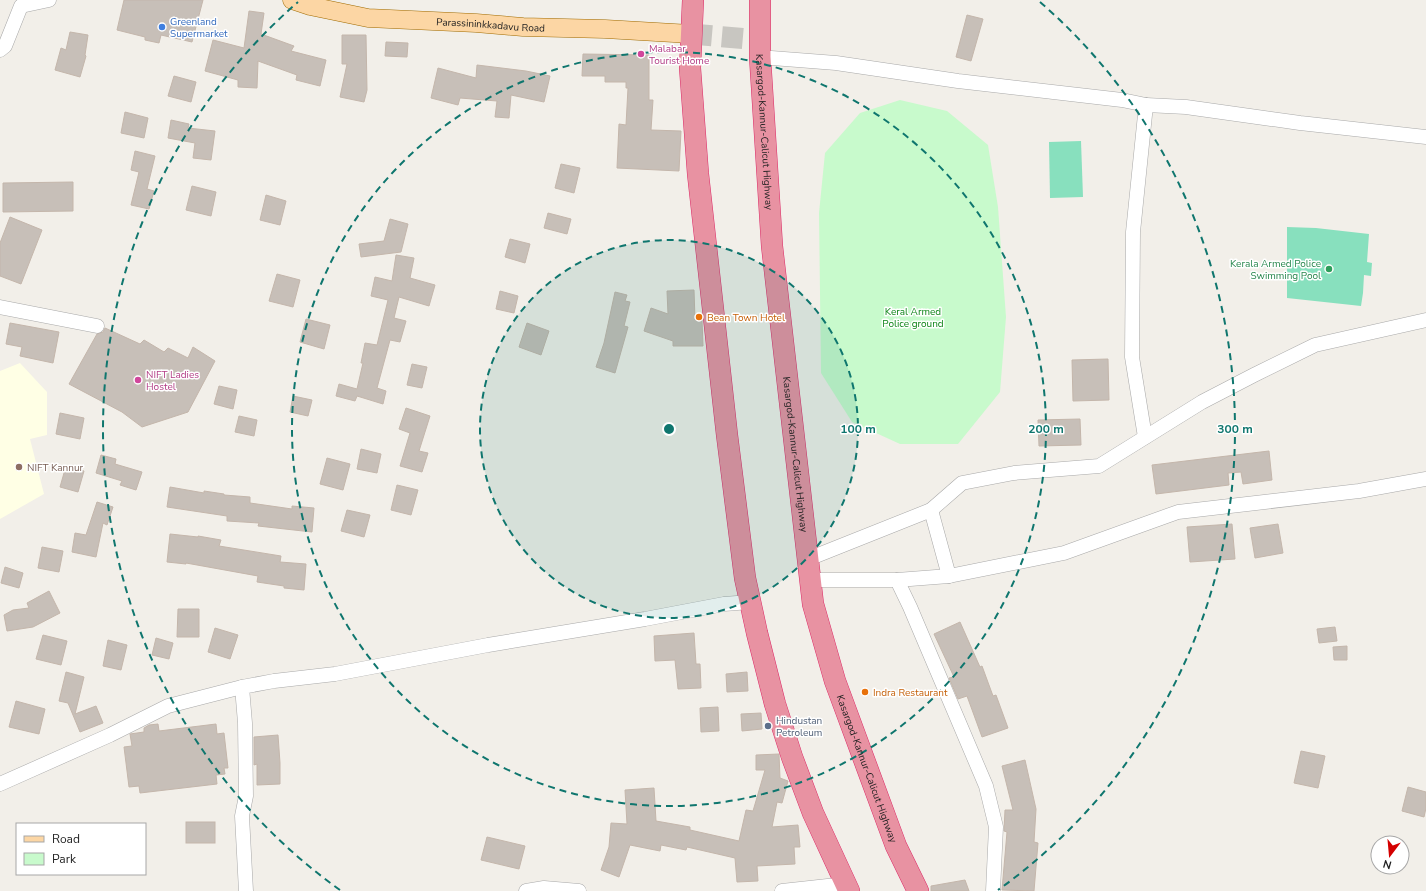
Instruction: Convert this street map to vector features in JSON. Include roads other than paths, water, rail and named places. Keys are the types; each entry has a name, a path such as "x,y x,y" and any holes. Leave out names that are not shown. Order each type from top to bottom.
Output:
{"highway":[{"path":"693,0 690,68 699,182 728,443 745,578 775,704 792,757 813,813 848,888"},
{"name":"Kasargod-Kannur-Calicut Highway","path":"760,0 760,57 772,246 813,604 834,681 896,846 918,891"}],"main road":[{"name":"Parassininkkadavu Road","path":"292,0 310,6 368,18 476,23 523,27 605,29 691,34"}],"street":[{"path":"0,50 6,46 21,6 49,0"},
{"path":"760,57 796,59 892,70 958,81 1122,100 1146,105 1186,107 1300,123 1426,137"},
{"path":"1145,437 1132,357 1133,232 1146,105"},
{"path":"0,307 97,326"},
{"path":"808,559 931,510 962,484 1014,473 1099,466 1202,402 1315,345 1423,320 1426,307"},
{"path":"810,580 897,580 949,576 1064,553 1178,512 1359,491 1426,479"},
{"path":"931,510 949,576"},
{"path":"897,580 910,606 986,786 996,827 993,891"},
{"path":"0,784 110,735 168,706 242,687 274,681 335,674 488,645 645,619 724,604 750,602"},
{"path":"242,687 246,723 246,796 242,816 246,891"},
{"path":"526,891 544,888 579,891"},
{"path":"782,891 848,888"}],"tunnel":[{"path":"691,34 760,40"}],"place":[{"name":"Greenland Supermarket","path":"162,27"},
{"name":"Malabar Tourist Home","path":"641,54"},
{"name":"Kerala Armed Police Swimming Pool","path":"1329,269"},
{"name":"Bean Town Hotel","path":"699,317"},
{"name":"NIFT Ladies Hostel","path":"138,380"},
{"name":"NIFT Kannur","path":"19,467"},
{"name":"Indra Restaurant","path":"865,692"},
{"name":"Hindustan Petroleum","path":"768,726"}],"park label":[{"name":"Keral Armed Police ground","path":"913,316"}]}
